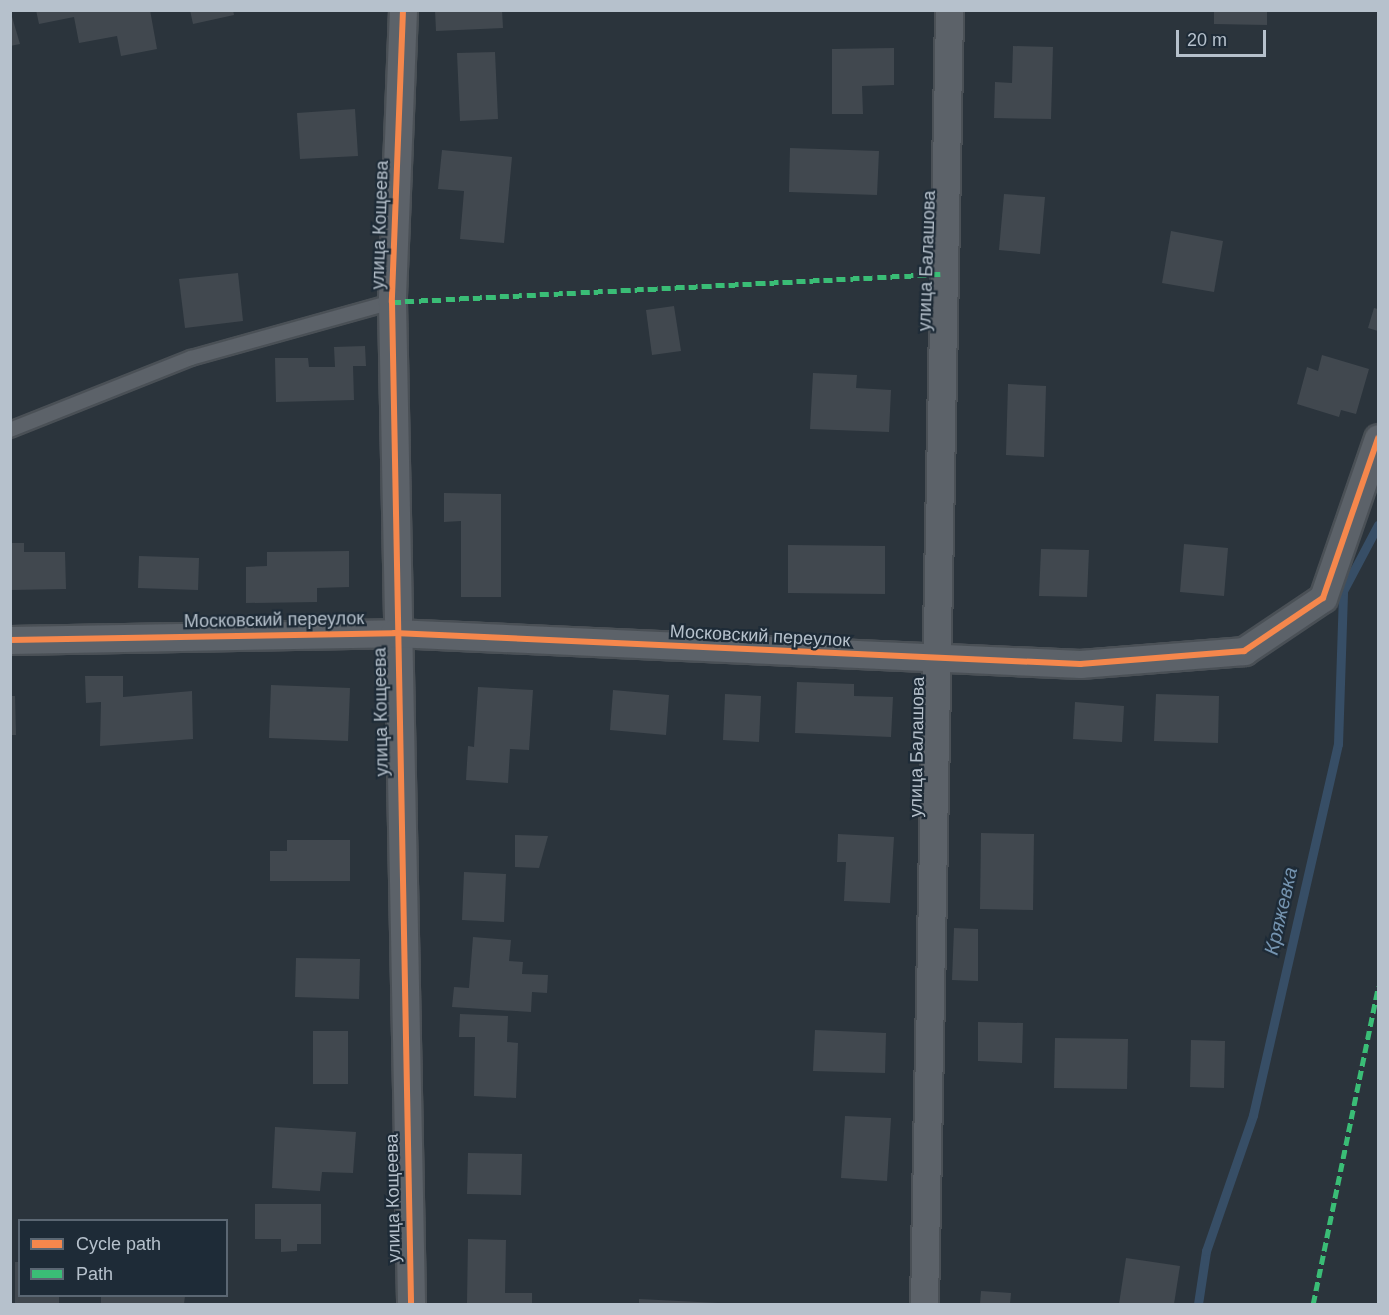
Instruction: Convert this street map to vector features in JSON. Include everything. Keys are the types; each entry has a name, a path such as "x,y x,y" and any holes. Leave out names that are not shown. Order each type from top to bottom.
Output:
{"street":[{"name":"улица Кощеева","path":"403,10 392,302 394,633 411,1305"},
{"name":"улица Балашова","path":"924,1305 934,659 950,10"},
{"name":"Московский переулок","path":"10,640 394,633 1080,664 1244,651 1323,598 1378,438"}],"lane":[{"path":"10,430 191,358 392,302"}],"building":[{"path":"10,10 20,44 10,46"},
{"path":"36,10 150,10 157,49 121,56 117,36 79,43 74,17 39,24"},
{"path":"190,10 233,10 234,15 193,24"},
{"path":"435,10 502,10 503,28 436,31"},
{"path":"1214,10 1267,10 1267,25 1214,24"},
{"path":"1013,46 1053,47 1051,119 994,118 995,82 1012,83"},
{"path":"894,48 894,85 862,86 863,114 832,114 832,49"},
{"path":"495,52 498,119 460,121 457,53"},
{"path":"355,109 358,156 300,159 297,113"},
{"path":"790,148 879,151 877,195 789,192"},
{"path":"442,150 512,157 504,243 460,239 464,191 438,189"},
{"path":"1004,194 1045,197 1040,254 999,250"},
{"path":"1171,231 1223,241 1214,292 1162,283"},
{"path":"238,273 243,321 185,328 179,279"},
{"path":"674,306 681,351 652,355 646,310"},
{"path":"1374,308 1378,309 1378,331 1368,328"},
{"path":"365,346 366,366 353,366 354,400 276,402 275,358 308,358 309,367 335,367 334,347"},
{"path":"1322,355 1369,369 1356,414 1341,410 1339,417 1297,404 1307,367 1318,371"},
{"path":"813,373 857,375 856,388 891,390 889,432 810,429"},
{"path":"1008,384 1046,386 1044,457 1006,455"},
{"path":"444,493 501,494 501,597 461,597 461,521 444,522"},
{"path":"10,543 24,543 24,552 65,552 66,589 10,590"},
{"path":"1184,544 1228,548 1224,596 1180,592"},
{"path":"788,545 885,546 885,594 788,593"},
{"path":"1041,549 1089,550 1087,597 1039,596"},
{"path":"349,551 349,587 317,588 317,602 246,603 246,567 267,566 267,552"},
{"path":"139,556 199,558 198,590 138,588"},
{"path":"85,676 123,676 123,697 192,691 193,739 100,746 101,702 86,703"},
{"path":"797,682 854,684 854,696 893,697 891,737 795,733"},
{"path":"271,685 350,688 348,741 269,738"},
{"path":"478,687 533,690 529,750 510,749 508,783 466,780 468,746 474,747"},
{"path":"613,690 669,695 666,735 610,730"},
{"path":"725,694 761,696 759,742 723,740"},
{"path":"1156,694 1219,696 1218,743 1154,741"},
{"path":"10,696 15,696 16,735 10,735"},
{"path":"1075,702 1124,706 1122,742 1073,739"},
{"path":"981,833 1034,834 1033,910 980,909"},
{"path":"838,834 894,837 890,903 844,901 846,862 837,862"},
{"path":"515,835 548,836 539,868 515,867"},
{"path":"287,840 350,840 350,881 270,881 270,851 287,851"},
{"path":"464,872 506,874 504,922 462,920"},
{"path":"954,928 978,929 978,981 952,980"},
{"path":"473,937 511,940 509,961 523,962 522,974 548,975 547,993 532,992 531,1012 452,1007 454,987 469,988"},
{"path":"296,958 360,959 359,999 295,997"},
{"path":"460,1014 508,1016 507,1042 518,1043 516,1098 474,1096 475,1037 459,1037"},
{"path":"978,1022 1023,1023 1022,1063 978,1061"},
{"path":"815,1030 886,1033 885,1073 813,1071"},
{"path":"313,1031 348,1031 348,1084 313,1084"},
{"path":"1055,1038 1128,1039 1127,1089 1054,1088"},
{"path":"1191,1040 1225,1041 1224,1088 1190,1087"},
{"path":"845,1116 891,1118 887,1181 841,1178"},
{"path":"275,1127 356,1132 353,1173 322,1172 320,1191 272,1188"},
{"path":"468,1153 522,1154 521,1195 467,1194"},
{"path":"255,1204 321,1204 321,1244 297,1244 297,1251 281,1252 281,1239 255,1239"},
{"path":"468,1239 506,1240 505,1293 532,1293 532,1304 467,1304"},
{"path":"1126,1258 1180,1266 1174,1304 1119,1304"},
{"path":"15,1262 18,1262 18,1297 59,1297 59,1304 15,1304"},
{"path":"981,1291 1011,1293 1010,1304 980,1304"},
{"path":"101,1297 185,1297 184,1304 101,1304"},
{"path":"639,1299 718,1303 718,1304 639,1304"}],"waterway":[{"name":"Кряжевка","path":"1198,1304 1206,1251 1253,1115 1338,744 1343,591 1378,525"}],"marked path":[{"path":"392,302 941,274"},
{"path":"1313,1304 1378,987"}],"cycle path":[{"path":"403,10 392,302 411,1304"},
{"path":"10,640 394,633 1080,664 1244,651 1323,598 1378,438"}]}
